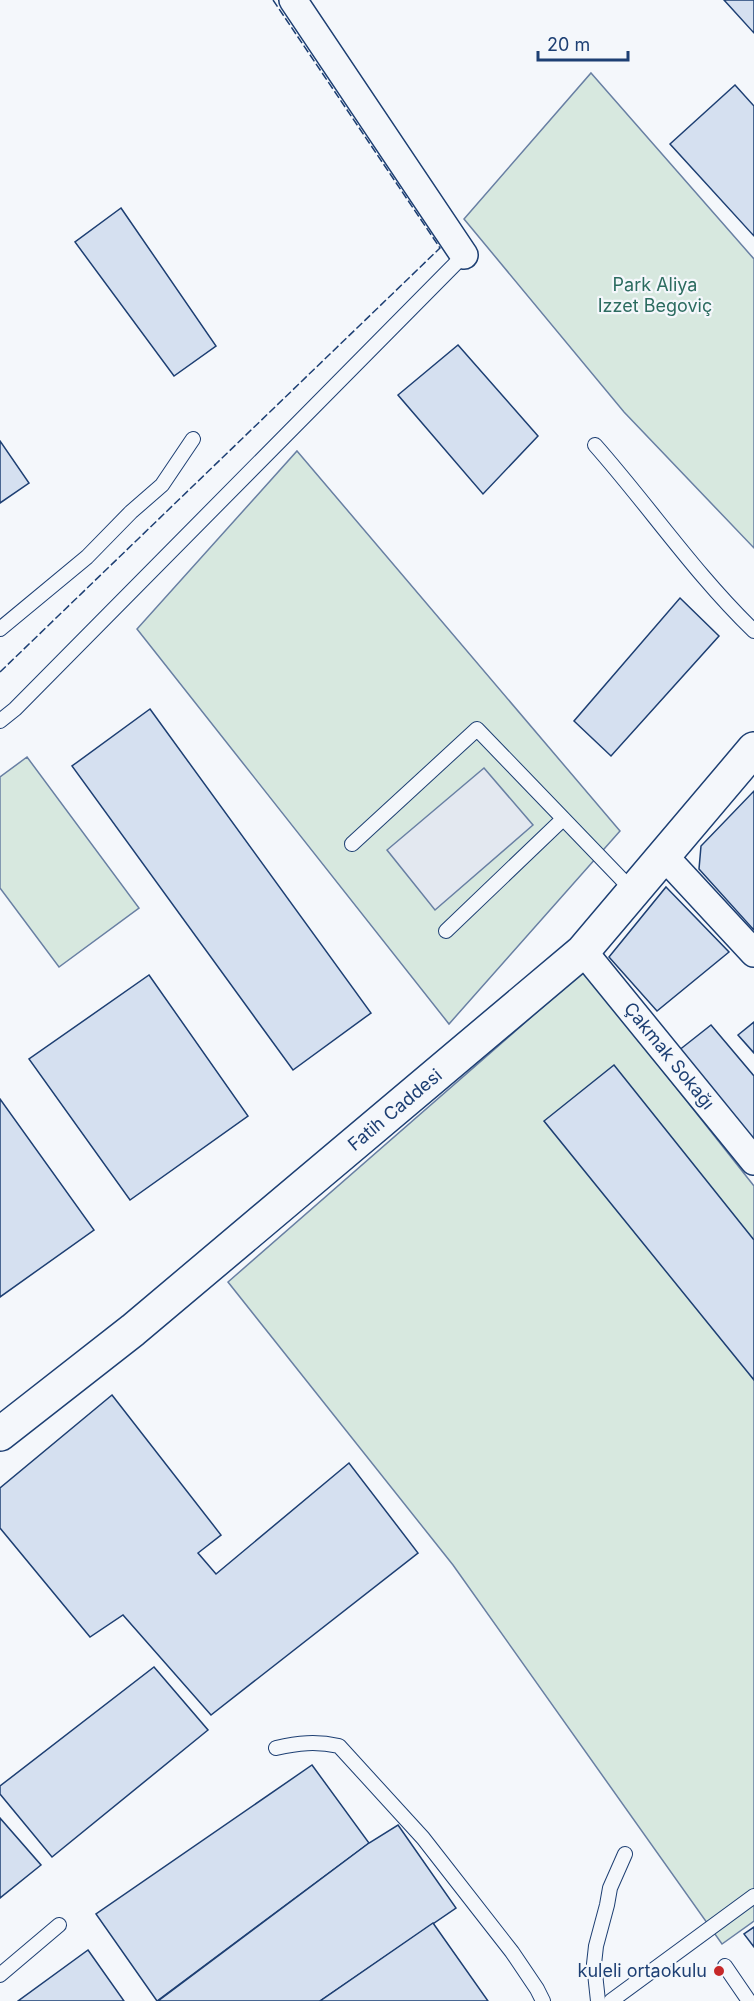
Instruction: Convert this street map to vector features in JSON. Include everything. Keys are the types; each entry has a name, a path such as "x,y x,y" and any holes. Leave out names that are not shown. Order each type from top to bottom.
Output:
{"main road":[{"name":"Fatih Caddesi","path":"0,1434 133,1330 583,951 754,749"}],"street":[{"path":"293,0 464,255"},
{"path":"664,856 754,953"},
{"name":"Çakmak Sokağı","path":"583,951 754,1161"}],"lane":[{"path":"0,721 24,701 464,255"},
{"path":"0,629 87,557 131,512 162,485 193,439"},
{"path":"595,445 630,485 679,548 754,631"},
{"path":"352,844 477,729 634,891"},
{"path":"446,931 563,819"},
{"path":"276,1748 304,1742 339,1746 423,1838 512,1952 543,2001"},
{"path":"598,2001 594,1964 596,1946 608,1905 610,1888 625,1854"},
{"path":"610,2001 754,1896"},
{"path":"0,1975 59,1925"},
{"path":"725,1966 749,2001"}],"green space":[{"name":"Park Aliya Izzet Begoviç","path":"591,73 754,259 754,548 624,412 464,219"},
{"path":"297,451 620,831 449,1024 137,629"},
{"path":"27,757 139,908 59,967 0,888 0,777"},
{"path":"584,971 754,1186 754,1921 722,1944 453,1565 228,1282"}],"shaded area":[{"path":"484,768 533,825 435,910 387,850"}],"building":[{"path":"724,0 754,0 754,33"},
{"path":"735,85 754,106 754,236 670,144"},
{"path":"121,208 216,346 174,376 75,242"},
{"path":"458,345 538,436 483,494 398,395"},
{"path":"0,441 29,483 0,503"},
{"path":"680,598 719,636 611,756 574,721"},
{"path":"150,709 371,1013 293,1070 72,766"},
{"path":"754,791 754,930 699,869 701,846"},
{"path":"666,887 729,952 657,1011 609,957"},
{"path":"149,975 248,1116 130,1200 29,1059"},
{"path":"754,1022 754,1053 738,1035"},
{"path":"711,1025 754,1076 754,1143 678,1051"},
{"path":"614,1065 754,1240 754,1380 544,1121"},
{"path":"0,1099 94,1230 0,1297"},
{"path":"112,1395 221,1535 198,1553 216,1574 349,1463 418,1553 211,1715 123,1615 90,1637 0,1528 0,1488"},
{"path":"154,1667 208,1730 52,1857 0,1794 0,1786"},
{"path":"312,1765 369,1843 157,2001 96,1914"},
{"path":"0,1818 41,1865 0,1898"},
{"path":"398,1825 456,1908 320,2001 158,2001 369,1843"},
{"path":"433,1923 488,2001 320,2001"},
{"path":"754,1927 754,1947 744,1934"},
{"path":"88,1950 124,2001 18,2001"}],"fence":[{"path":"0,672 440,248 273,0"}],"place":[{"name":"kuleli ortaokulu","path":"719,1971"}]}
